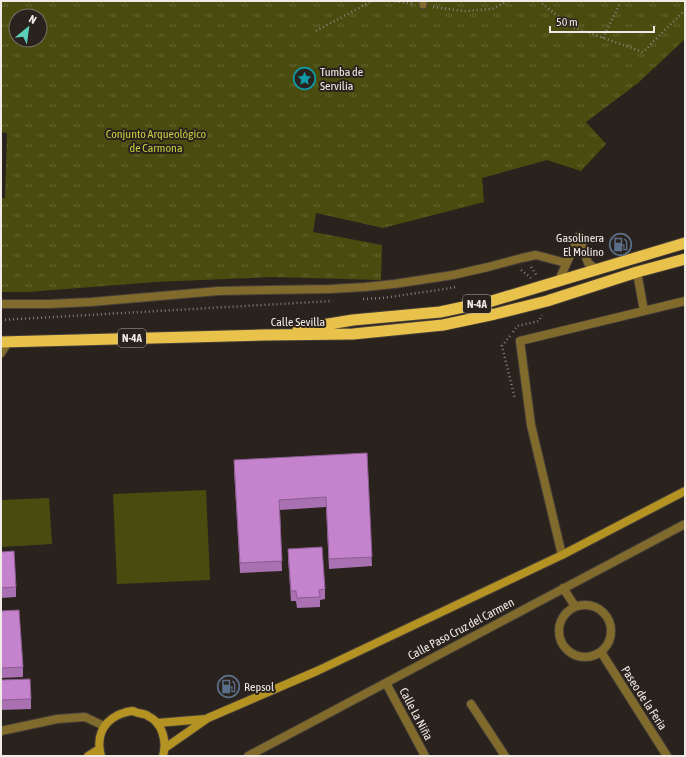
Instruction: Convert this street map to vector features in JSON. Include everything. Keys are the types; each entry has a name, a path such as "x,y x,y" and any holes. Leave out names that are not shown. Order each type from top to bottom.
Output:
{"highway":[{"name":"Calle Sevilla","path":"263,335 353,320 440,312 492,301 685,243"},
{"name":"Calle Sevilla","path":"263,335 353,334 443,324 495,314 547,301 638,272 685,259"},
{"name":"N-4A","path":"4,342 263,335"}],"main road":[{"path":"164,752 208,718 317,671 562,555 685,491"},
{"path":"88,756 100,752 100,737 104,726 112,718 122,713 133,711 148,716 157,723 164,736 164,752"},
{"path":"157,723 208,718"}],"street":[{"path":"559,280 579,236 588,263 596,269"},
{"path":"1,304 91,302 218,291 316,290 365,287 453,275 536,255 566,264"},
{"path":"638,272 644,311"},
{"path":"562,555 531,425 520,341 685,301"},
{"path":"1,353 4,342"},
{"name":"Calle Paso Cruz del Carmen","path":"248,756 685,524"},
{"path":"563,588 575,606"},
{"path":"583,604 592,605 606,614 610,622 612,630 611,638 607,646 601,652 593,656 584,657 568,651 562,644 559,636 559,627 562,618 567,611 575,606 583,604"},
{"name":"Paseo de la Feria","path":"601,652 667,756"},
{"name":"Calle La Niña","path":"386,683 425,756"},
{"path":"471,704 501,755"},
{"path":"1,731 57,719 85,717 104,726"}],"path":[{"path":"316,31 372,1"},
{"path":"395,1 423,3 464,11 492,8 508,1"},
{"path":"539,1 570,26 644,52 685,10"},
{"path":"603,38 621,1"}],"green space":[{"name":"Conjunto Arqueológico de Carmona","path":"1,1 685,1 685,39 638,83 586,122 606,144 581,171 547,160 482,178 484,202 383,228 316,213 313,232 382,245 381,280 273,277 155,282 28,292 1,292 1,198 5,198 7,133 1,132"},
{"path":"206,490 210,580 117,584 113,494"},
{"path":"49,498 52,544 1,547 1,500"}],"building":[{"path":"367,453 372,557 329,559 326,497 279,500 282,561 240,563 234,460"},
{"path":"322,547 325,589 319,590 320,597 297,598 296,591 291,591 288,549"},
{"path":"14,551 16,587 1,588 1,552"},
{"path":"19,610 23,667 1,668 1,611"},
{"path":"30,679 31,699 1,700 1,680"}],"place":[{"name":"Tumba de Servilia","path":"304,79"},
{"name":"Gasolinera El Molino","path":"620,245"},
{"name":"Repsol","path":"228,687"}]}
